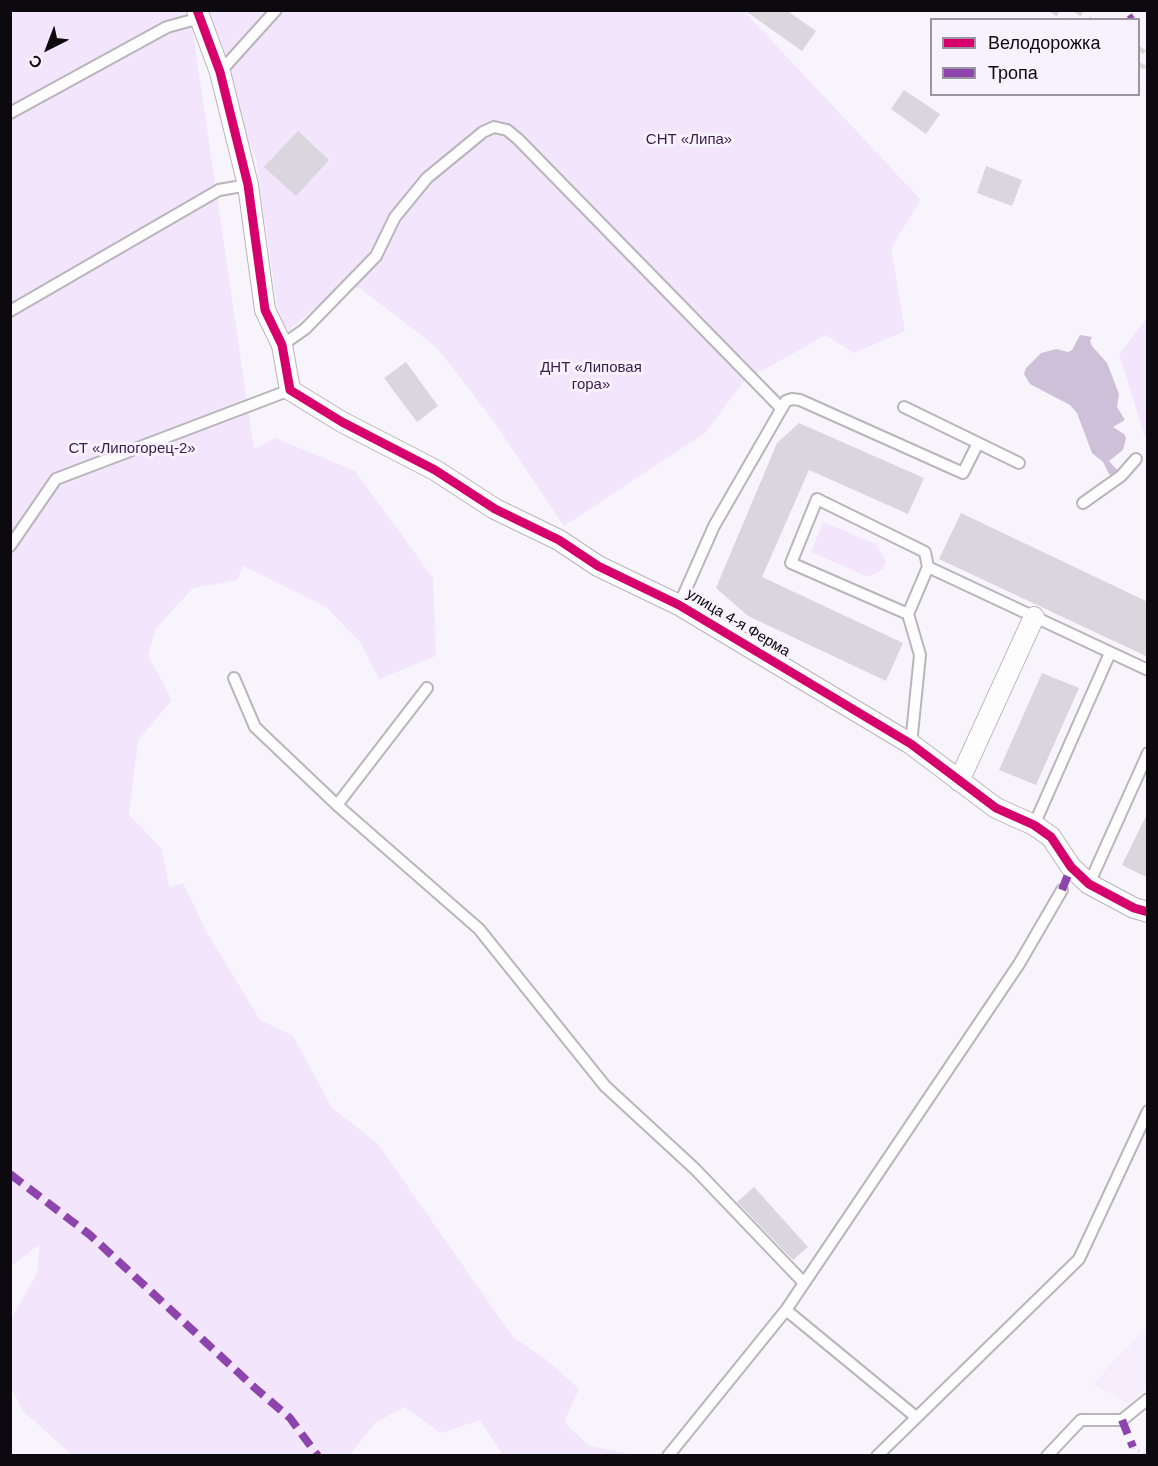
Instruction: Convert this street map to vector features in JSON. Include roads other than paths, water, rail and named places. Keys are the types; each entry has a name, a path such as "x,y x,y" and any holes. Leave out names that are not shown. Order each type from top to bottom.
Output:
{"street":[{"path":"199,14 220,72 248,184 265,310 282,345 290,390"},
{"name":"улица 4-я Ферма","path":"290,390 342,422 435,470 495,509 559,540 598,566 679,605 911,744 996,808 1034,825 1051,837 1071,867 1089,884 1134,908 1148,912"},
{"path":"959,781 1034,617"}],"lane":[{"path":"220,72 276,10"},
{"path":"10,113 167,27 199,14"},
{"path":"282,345 305,329 376,256 395,217 428,178 483,132 494,127 507,130 518,139 780,407"},
{"path":"10,310 219,190 248,184"},
{"path":"10,546 56,479 290,390"},
{"path":"679,605 714,526 780,407 786,401 800,400 963,473 978,443"},
{"path":"904,407 1019,463"},
{"path":"1083,503 1121,476 1136,459"},
{"path":"908,614 791,563 817,499 926,552 928,567 908,614 920,655 911,744"},
{"path":"928,567 1148,670"},
{"path":"1034,825 1110,653"},
{"path":"234,678 255,727 337,805 479,929 605,1086 694,1169 804,1283"},
{"path":"337,805 427,688"},
{"path":"1089,884 1148,753"},
{"path":"668,1455 786,1310 1019,964 1062,890"},
{"path":"877,1455 1079,1259 1148,1111"},
{"path":"786,1310 916,1417"},
{"path":"1047,1455 1081,1420 1122,1420 1148,1399"}],"railway":[{"path":"1051,10 1063,18"},
{"path":"1075,10 1088,18"},
{"path":"1140,49 1148,54"},
{"path":"1140,65 1148,69"}],"park label":[{"name":"СНТ «Липа»","path":"689,140"},
{"name":"ДНТ «Липовая гора»","path":"591,376"},
{"name":"СТ «Липогорец-2»","path":"132,449"}]}
